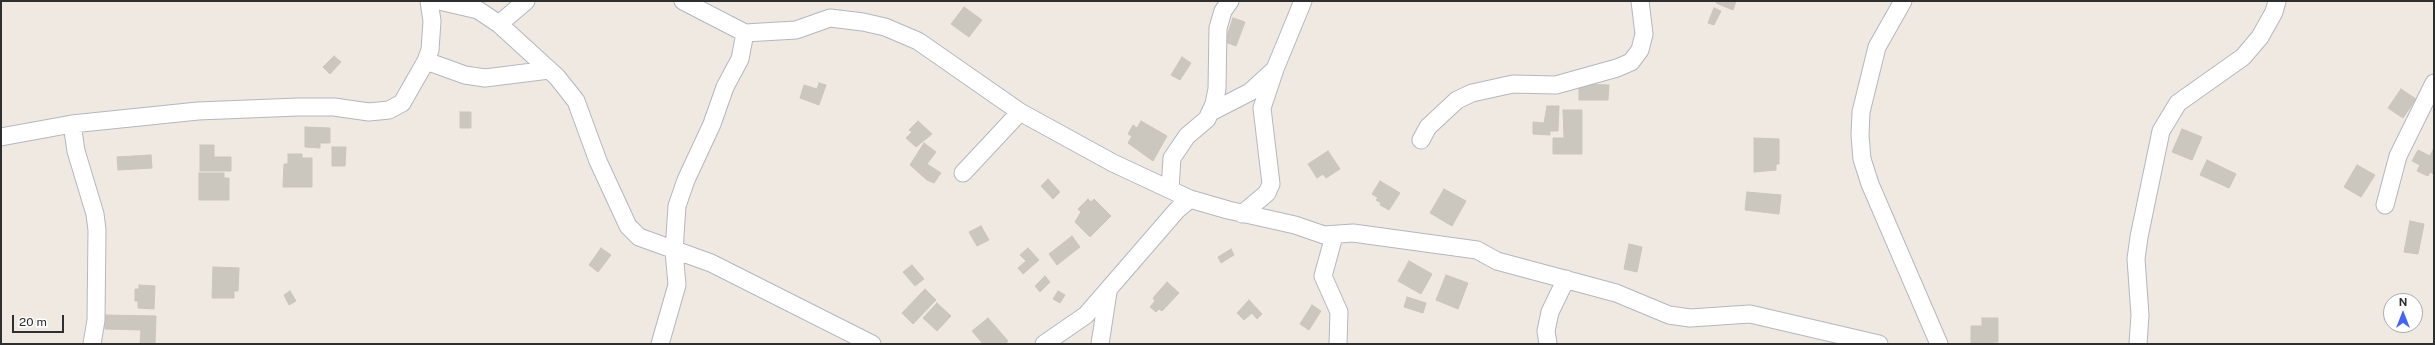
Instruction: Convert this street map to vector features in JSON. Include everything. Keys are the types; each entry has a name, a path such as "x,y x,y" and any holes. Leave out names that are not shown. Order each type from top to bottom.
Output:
{"street":[{"path":"1,137 72,124 198,111 255,108 334,107 369,112 389,110 402,103 426,61 430,50 432,21 429,1"},
{"path":"439,1 478,10 499,24 549,70 576,101 598,161 628,226 639,237 674,251 711,263 872,344"},
{"path":"499,24 526,1"},
{"path":"683,1 744,33 796,30 830,18 863,22 885,27 918,41 1020,112 1113,163 1190,199 1242,214 1295,224 1324,235 1334,236 1353,233 1459,246 1477,250 1498,261 1616,293 1669,315 1690,318 1750,314 1878,344"},
{"path":"1170,189 1172,158 1187,136 1207,119 1211,112 1217,88 1218,28 1223,11 1230,1"},
{"path":"1242,214 1264,197 1271,184 1261,114 1275,70 1303,1"},
{"path":"1420,140 1428,127 1457,100 1472,93 1514,84 1556,85 1617,68 1631,62 1640,50 1644,34 1640,1"},
{"path":"1903,1 1877,47 1861,112 1860,141 1862,159 1870,184 1939,344"},
{"path":"2138,344 2140,315 2136,259 2139,237 2161,131 2178,103 2243,57 2260,37 2274,12 2277,1"},
{"path":"660,344 678,285 674,251 677,206 686,180 712,124 725,87 740,59 744,33"},
{"path":"426,61 466,75 485,78 549,70"},
{"path":"1211,112 1250,92 1275,70"},
{"path":"2385,205 2389,182 2398,156 2434,83"},
{"path":"963,173 1020,112"},
{"path":"72,124 76,151 95,214 97,230 96,313 92,344"},
{"path":"1044,344 1086,315 1108,292 1177,210 1190,199"},
{"path":"1334,236 1323,276 1339,312 1338,344"},
{"path":"1548,344 1546,331 1550,312 1566,279"},
{"path":"1100,344 1108,292"}],"building":[{"path":"1717,1 1736,1 1733,10 1716,3"},
{"path":"964,7 982,20 969,37 951,24"},
{"path":"1714,8 1721,11 1714,25 1708,23"},
{"path":"1233,18 1245,22 1236,46 1225,42"},
{"path":"334,56 341,62 330,74 323,67"},
{"path":"1182,57 1191,63 1180,80 1171,75"},
{"path":"819,83 826,85 819,105 800,98 804,85 817,89"},
{"path":"1579,84 1609,85 1608,100 1579,100"},
{"path":"2401,89 2416,99 2403,118 2388,108"},
{"path":"1547,106 1559,106 1558,131 1550,131 1550,135 1533,134 1533,122 1544,123"},
{"path":"1563,110 1582,110 1582,154 1553,154 1553,138 1564,138"},
{"path":"460,112 471,112 471,128 460,128"},
{"path":"918,121 932,134 916,147 906,138 912,132 909,130"},
{"path":"1141,121 1167,136 1153,161 1128,143 1132,136 1128,134 1133,125 1137,128"},
{"path":"305,127 330,128 330,143 320,143 320,148 305,147"},
{"path":"2182,129 2202,137 2192,160 2172,152"},
{"path":"1754,138 1779,139 1779,164 1776,164 1776,170 1754,172"},
{"path":"924,143 936,152 927,164 941,173 934,183 927,180 910,165"},
{"path":"200,145 214,145 214,157 231,157 231,171 200,171"},
{"path":"332,147 346,147 345,166 332,166"},
{"path":"2434,148 2434,174 2430,172 2428,176 2417,171 2420,165 2412,161 2418,150 2430,156"},
{"path":"1328,151 1340,169 1326,178 1323,174 1317,178 1308,164"},
{"path":"288,154 302,154 302,158 312,158 312,187 283,187 284,164 288,164"},
{"path":"151,155 152,168 118,170 117,157"},
{"path":"2207,160 2236,174 2229,188 2200,175"},
{"path":"2357,165 2375,175 2361,197 2344,187"},
{"path":"199,173 224,173 224,178 229,178 229,200 199,200"},
{"path":"1048,179 1060,192 1053,199 1041,186"},
{"path":"1380,181 1400,193 1389,210 1380,205 1381,203 1376,200 1378,198 1372,194"},
{"path":"1444,189 1466,201 1452,226 1430,213"},
{"path":"1747,192 1781,195 1779,214 1745,210"},
{"path":"1088,199 1091,202 1094,199 1111,216 1090,237 1075,222 1081,212 1078,209"},
{"path":"2410,221 2424,224 2418,254 2404,252"},
{"path":"981,226 989,240 977,246 969,232"},
{"path":"1072,236 1080,247 1057,265 1049,254"},
{"path":"1629,244 1642,247 1637,272 1624,269"},
{"path":"601,248 611,255 598,272 589,265"},
{"path":"1028,248 1039,260 1023,274 1018,268 1026,261 1020,255"},
{"path":"1231,249 1234,255 1221,263 1218,257"},
{"path":"1409,261 1432,274 1421,294 1398,281"},
{"path":"912,265 924,279 915,286 903,272"},
{"path":"213,267 239,268 238,291 234,291 234,298 212,298"},
{"path":"1446,275 1468,283 1458,309 1436,300"},
{"path":"1045,276 1050,282 1040,292 1035,286"},
{"path":"1167,282 1179,293 1162,311 1159,309 1156,312 1150,307 1155,301 1153,298"},
{"path":"139,285 155,286 154,309 138,308 138,301 135,301 135,289 139,289"},
{"path":"925,289 936,300 913,324 902,313"},
{"path":"290,291 296,301 289,305 284,295"},
{"path":"1058,291 1065,295 1060,303 1053,299"},
{"path":"1407,297 1426,303 1423,313 1404,307"},
{"path":"1249,300 1262,314 1257,319 1252,313 1244,320 1237,313"},
{"path":"937,303 951,316 937,331 923,318"},
{"path":"1312,305 1321,311 1309,330 1300,324"},
{"path":"105,315 156,316 155,344 140,344 141,330 105,329"},
{"path":"988,318 1008,341 1005,344 983,344 972,331"},
{"path":"1982,318 1998,318 1998,342 1971,344 1971,326 1982,326"}]}
